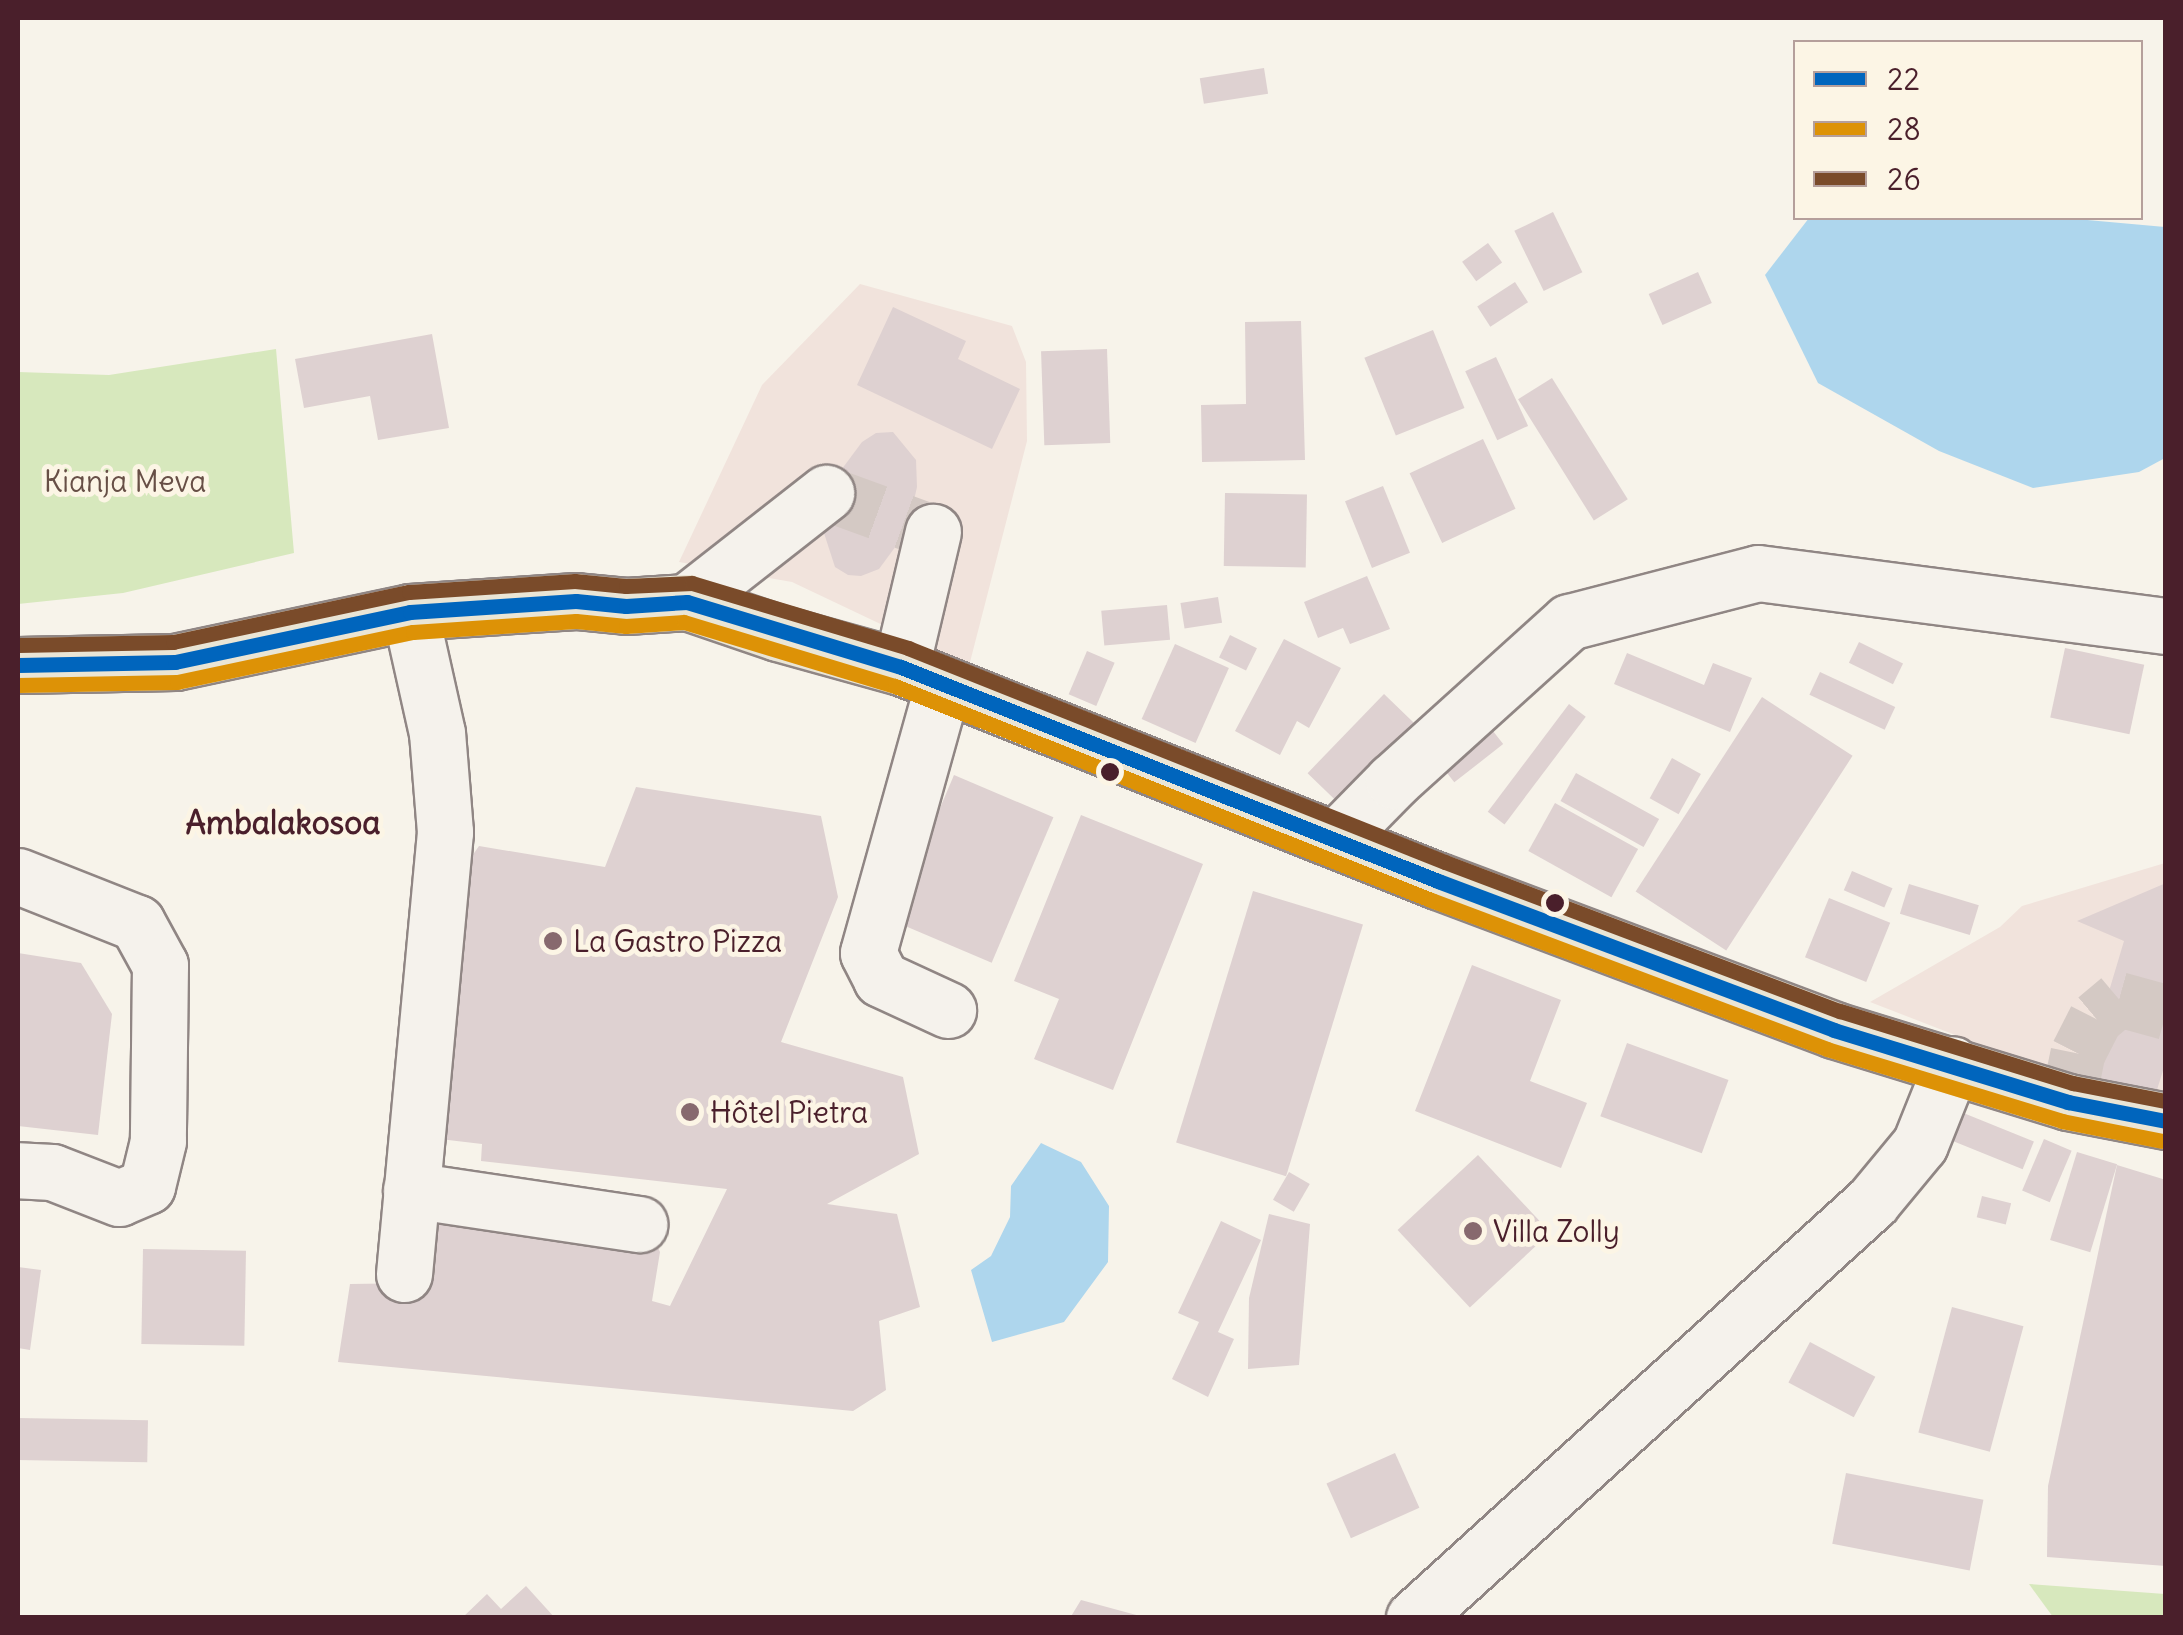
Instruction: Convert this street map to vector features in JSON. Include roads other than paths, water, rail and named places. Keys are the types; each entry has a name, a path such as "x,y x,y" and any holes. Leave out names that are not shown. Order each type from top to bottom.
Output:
{"main road":[{"path":"18,665 176,662 410,612 576,602 626,606 686,602 778,634 922,676 1834,1030 2068,1102 2166,1121"}],"street":[{"path":"686,602 826,493"},
{"path":"933,532 922,676 868,953 881,979 948,1010"},
{"path":"1336,839 1569,622 1607,612 1758,574 2166,626"},
{"path":"404,1274 445,832 437,733 410,612"},
{"path":"18,876 138,923 160,965 160,984 158,1142 148,1186 118,1198 52,1172 18,1170"},
{"path":"1414,1618 1872,1202 1920,1144 1952,1064"},
{"path":"411,1190 639,1224"}],"water":[{"path":"1807,220 2087,220 2165,227 2165,458 2139,472 2033,488 1939,451 1818,383 1765,275"},
{"path":"1041,1143 1081,1162 1109,1206 1108,1262 1064,1322 992,1342 971,1270 991,1256 1010,1217 1011,1186"}],"tunnel":[{"path":"826,493 933,532"},
{"path":"2068,1102 2078,1053 2096,1018 2119,999 2166,1012"}],"place":[{"name":"La Gastro Pizza","path":"553,941"},
{"name":"Hôtel Pietra","path":"690,1112"},
{"name":"Villa Zolly","path":"1473,1231"}],"district":[{"name":"Ambalakosoa","path":"283,823"}],"park label":[{"name":"Kianja Meva","path":"125,481"}]}
